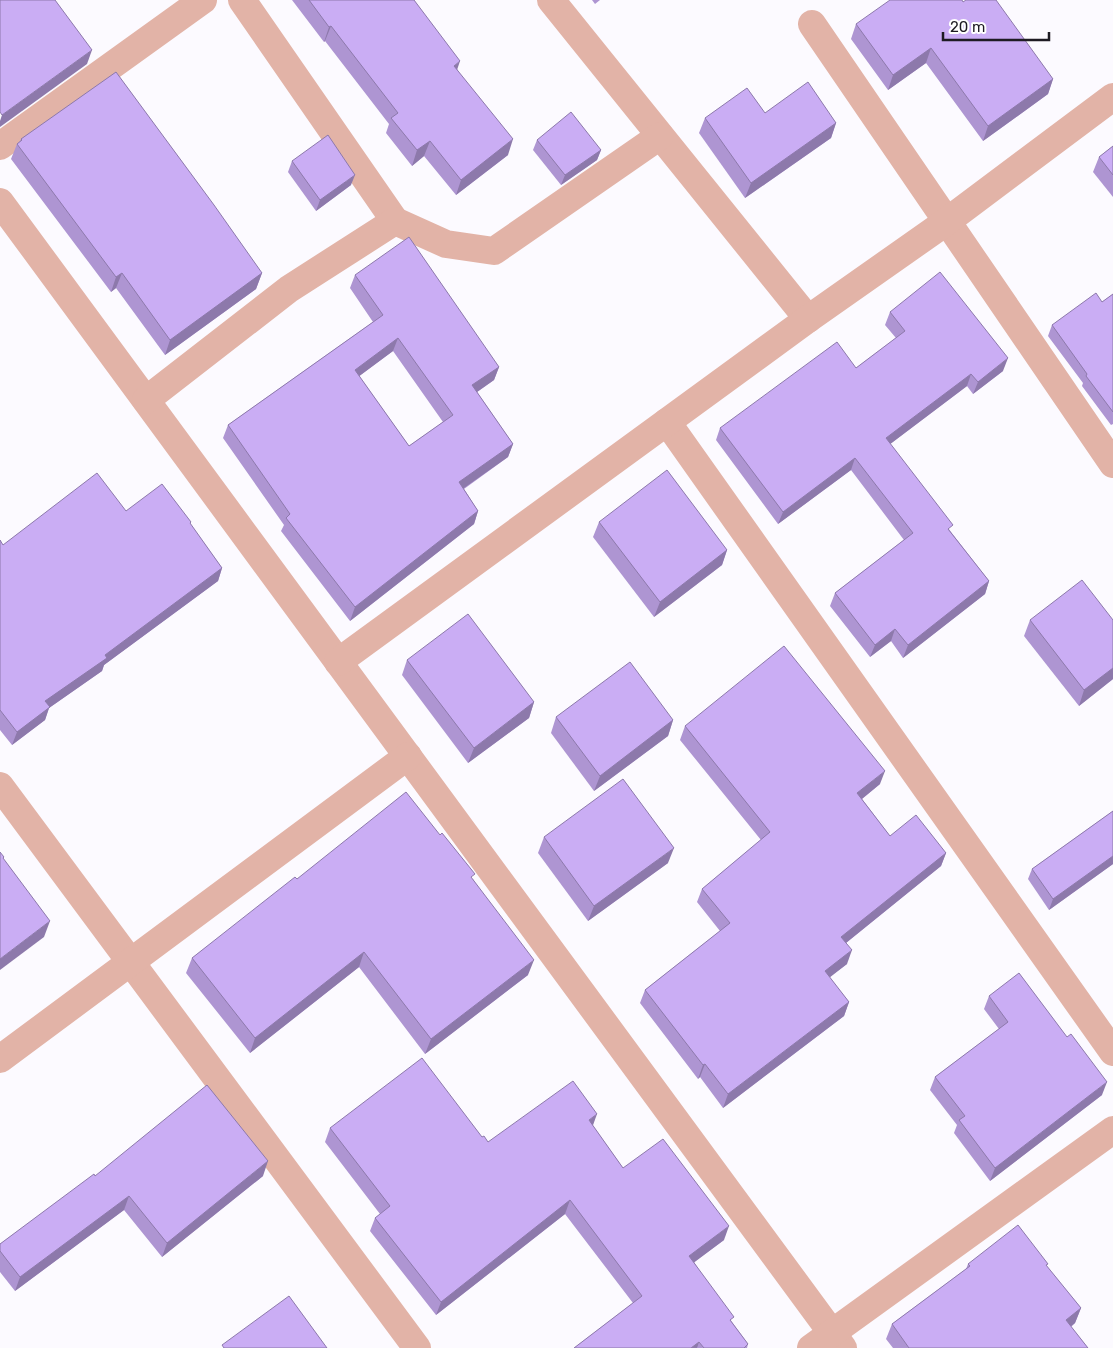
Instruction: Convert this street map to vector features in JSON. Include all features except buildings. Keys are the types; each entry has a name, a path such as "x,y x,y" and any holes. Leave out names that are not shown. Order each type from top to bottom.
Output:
{"street":[{"path":"0,146 203,0"},
{"path":"242,0 395,221 446,244 494,251 660,136"},
{"path":"551,0 808,319"},
{"path":"812,24 1113,464"},
{"path":"338,662 808,319 946,222 1113,97"},
{"path":"0,202 408,756 829,1343 1113,1130"},
{"path":"146,400 288,289 395,221"},
{"path":"667,422 1113,1052"},
{"path":"0,1059 408,756"},
{"path":"0,786 417,1348"}]}
